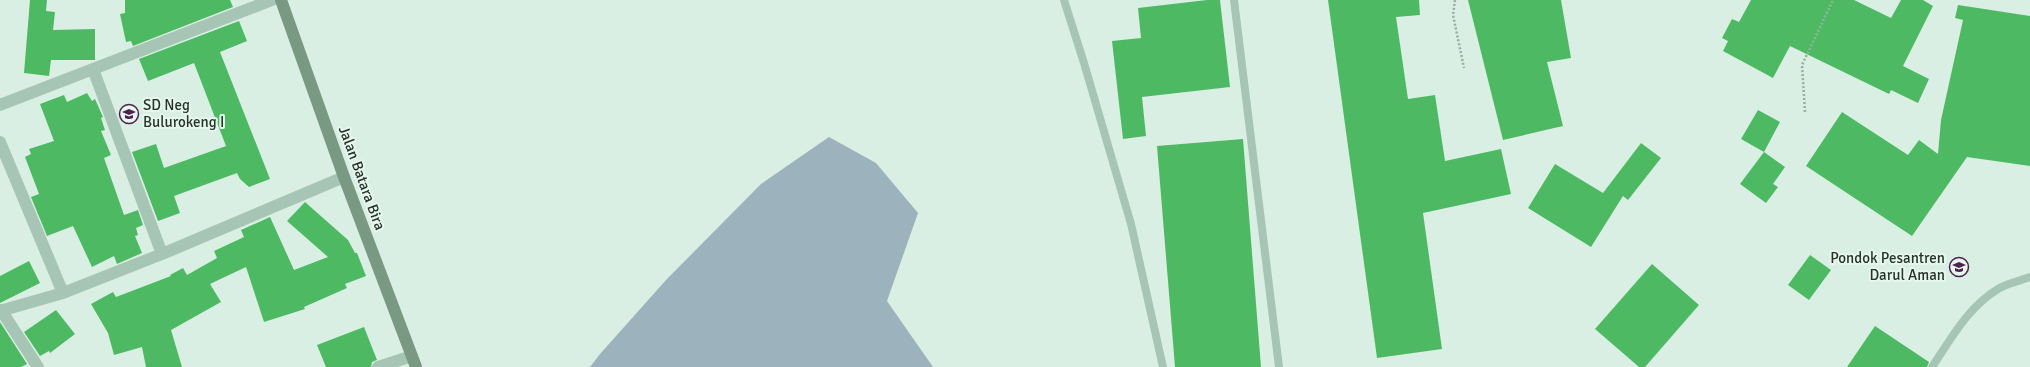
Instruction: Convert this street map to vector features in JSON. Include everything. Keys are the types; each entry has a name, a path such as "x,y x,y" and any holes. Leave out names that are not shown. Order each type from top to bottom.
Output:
{"street":[{"path":"0,105 272,0"},
{"name":"Jalan Batara Bira","path":"281,0 344,177 414,361"},
{"path":"93,69 162,254"},
{"path":"0,142 63,293"},
{"path":"38,367 1,311 63,293 162,254 344,177"},
{"path":"378,367 414,361"}],"lane":[{"path":"1064,0 1130,224 1163,367"},
{"path":"1234,0 1279,367"},
{"path":"1932,367 1963,321 1979,302 1999,288 2030,277"}],"path":[{"path":"1455,0 1453,15 1464,68"},
{"path":"1805,112 1802,65 1833,0"}],"shaded area":[{"path":"829,137 876,163 918,213 887,301 933,367 590,367 666,280 761,184"}],"building":[{"path":"30,0 47,0 46,11 55,12 53,30 95,29 95,60 51,60 49,76 24,73"},
{"path":"125,0 230,0 233,7 133,46 131,41 126,42 120,14 125,13"},
{"path":"1207,0 1220,0 1230,87 1142,97 1146,136 1123,139 1112,41 1141,38 1138,8"},
{"path":"1328,0 1419,0 1420,15 1396,17 1408,99 1435,95 1445,161 1501,149 1511,194 1423,213 1442,349 1377,358"},
{"path":"1468,0 1561,0 1571,58 1547,62 1563,126 1503,140"},
{"path":"1751,0 1854,0 1891,18 1901,0 1923,0 1933,6 1903,66 1929,79 1918,103 1891,90 1889,94 1790,46 1773,78 1723,51 1728,41 1722,38 1732,19 1739,22"},
{"path":"1958,5 2030,16 2030,166 1967,157 1912,236 1806,166 1842,112 1908,155 1919,140 1938,154 1941,120 1963,20 1955,18"},
{"path":"239,21 247,41 220,52 270,179 249,187 240,179 237,173 174,196 180,213 158,221 132,152 156,144 164,168 226,146 194,63 148,81 139,59"},
{"path":"87,93 92,101 95,99 103,117 101,118 105,130 101,131 111,155 104,158 124,215 138,210 143,225 136,228 138,235 135,236 142,253 117,264 114,256 92,267 73,226 47,236 31,197 39,194 25,157 31,154 29,149 54,141 40,104 64,95 67,102"},
{"path":"1758,110 1780,122 1764,152 1741,139"},
{"path":"1243,139 1261,367 1175,367 1157,146"},
{"path":"1641,143 1661,158 1628,200 1623,196 1591,247 1528,208 1555,164 1603,193"},
{"path":"1764,152 1785,167 1773,184 1778,187 1766,203 1740,184"},
{"path":"305,202 348,240 355,253 357,253 366,276 345,284 347,288 304,307 305,309 264,322 246,267 210,284 221,302 171,330 182,367 146,367 142,347 114,355 108,333 91,304 113,292 116,297 171,276 170,275 183,268 187,275 217,258 214,251 244,237 241,230 270,217 294,270 328,257 287,221"},
{"path":"1810,255 1831,270 1809,300 1788,285"},
{"path":"29,261 40,283 0,303 0,276"},
{"path":"1652,264 1699,305 1645,367 1639,367 1595,329"},
{"path":"56,310 75,334 50,353 49,351 40,356 24,332"},
{"path":"0,322 27,364 21,367 0,367"},
{"path":"1875,326 1929,362 1927,367 1847,367"},
{"path":"364,327 377,360 372,362 371,367 326,367 317,345"}],"place":[{"name":"SD Neg Bulurokeng I","path":"129,114"},
{"name":"Pondok Pesantren Darul Aman","path":"1959,267"}]}
